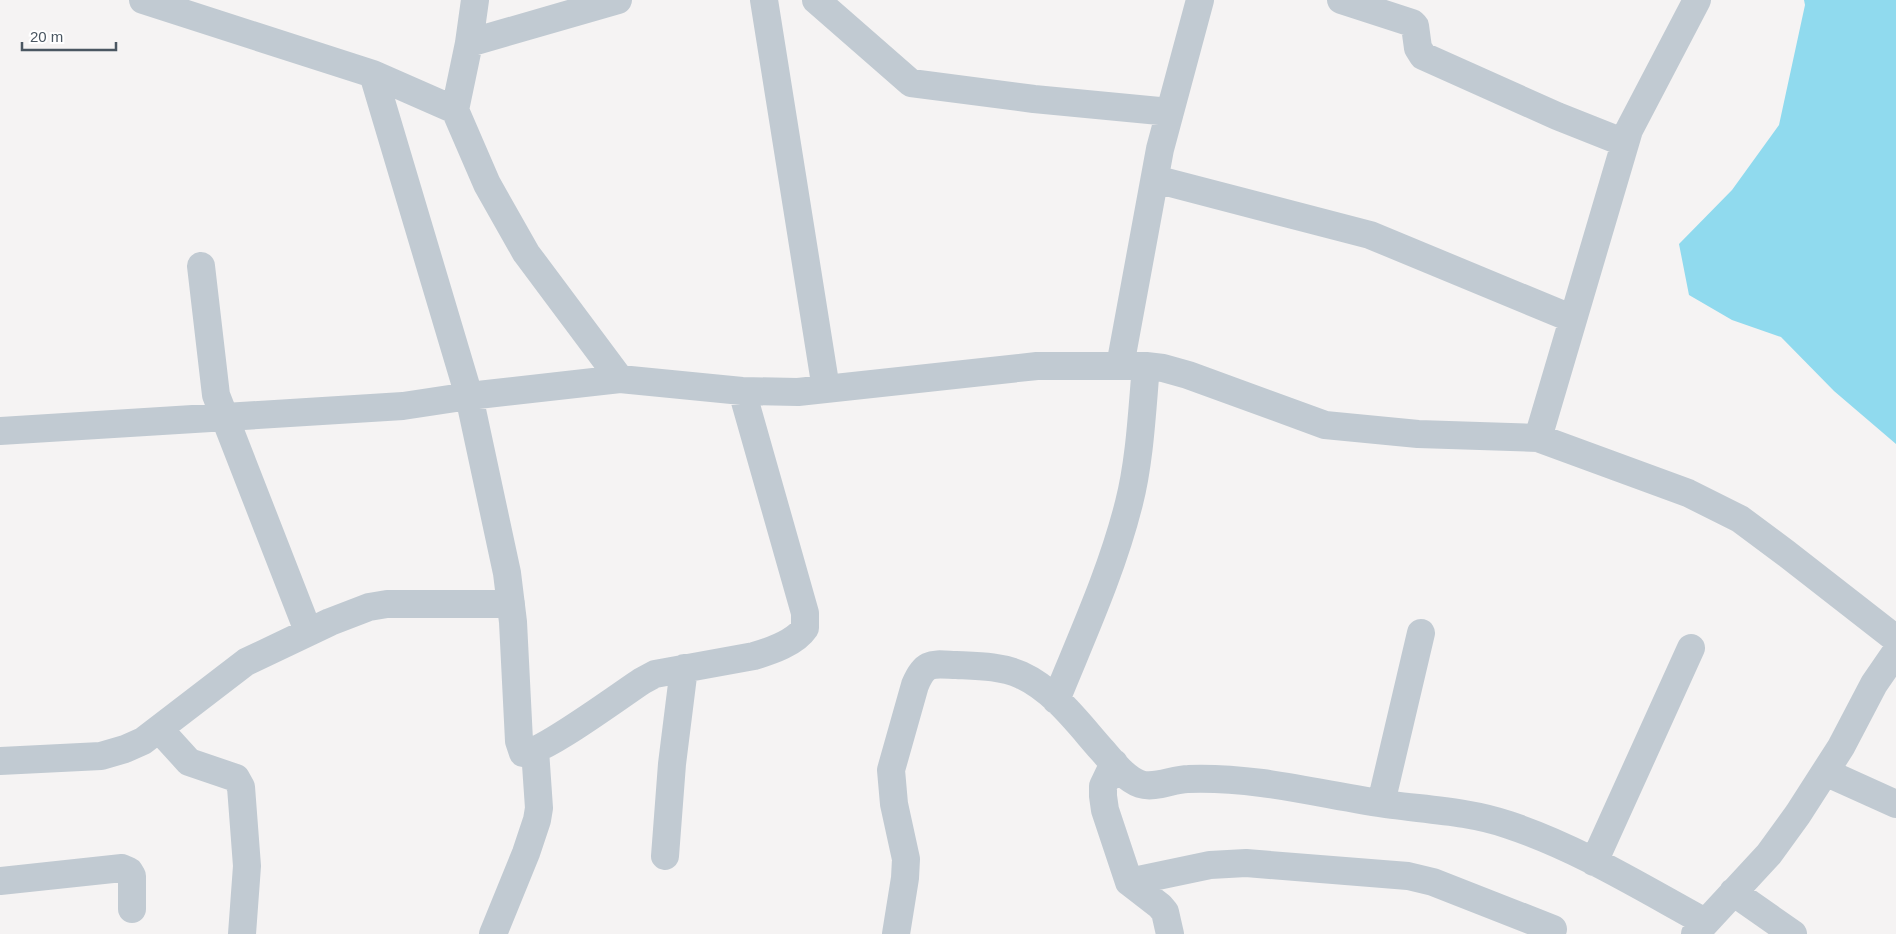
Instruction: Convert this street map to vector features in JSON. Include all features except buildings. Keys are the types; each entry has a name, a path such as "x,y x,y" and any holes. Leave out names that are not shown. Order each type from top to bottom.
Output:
{"street":[{"path":"143,0 373,74 455,110"},
{"path":"475,0 470,43 455,110 487,184 526,253 620,379"},
{"path":"470,43 618,0"},
{"path":"764,0 826,389"},
{"path":"816,0 911,83 1034,99 1170,112"},
{"path":"1056,700 1116,551 1130,501 1138,445 1133,366 1154,179 1160,149 1200,0"},
{"path":"1341,0 1412,23 1417,31 1419,53 1423,56 1557,116 1624,143"},
{"path":"1538,438 1624,143 1641,106 1697,0"},
{"path":"373,74 469,396 507,573 511,604 519,740 523,753 529,753 555,739 655,674 732,661 770,651 795,637 805,628 805,613 742,391"},
{"path":"1154,179 1370,235 1573,319"},
{"path":"200,266 216,395 308,631"},
{"path":"0,431 403,406 469,396 620,379 742,391 798,392 1037,366 1133,366 1163,368 1325,425 1418,434 1538,438 1688,494 1740,519 1896,639"},
{"path":"0,761 100,756 125,749 143,741 246,662 308,631 369,607 387,604 511,604"},
{"path":"1382,803 1421,633"},
{"path":"1594,862 1691,648"},
{"path":"896,934 905,878 906,859 891,788 891,770 915,686 920,673 927,667 939,664 984,666 1021,675 1056,700 1114,763 1131,778 1142,784 1152,785 1186,779 1225,780 1262,784 1456,813 1507,824 1559,845 1594,862 1700,928 1769,854 1798,814 1841,746 1874,684 1896,652"},
{"path":"665,856 672,764 684,668"},
{"path":"159,729 188,762 236,778 241,787 247,866 242,934"},
{"path":"493,934 526,853 537,820 539,808 535,750"},
{"path":"1114,763 1103,786 1105,810 1129,882 1165,912 1170,934"},
{"path":"1825,772 1896,804"},
{"path":"1129,882 1210,865 1246,863 1408,876 1433,882 1553,930"},
{"path":"0,881 122,868 129,871 132,876 132,909"},
{"path":"1733,892 1793,934"}],"water":[{"path":"1804,0 1896,0 1896,444 1834,391 1781,337 1732,320 1689,295 1679,244 1732,190 1779,125 1805,5"}]}
